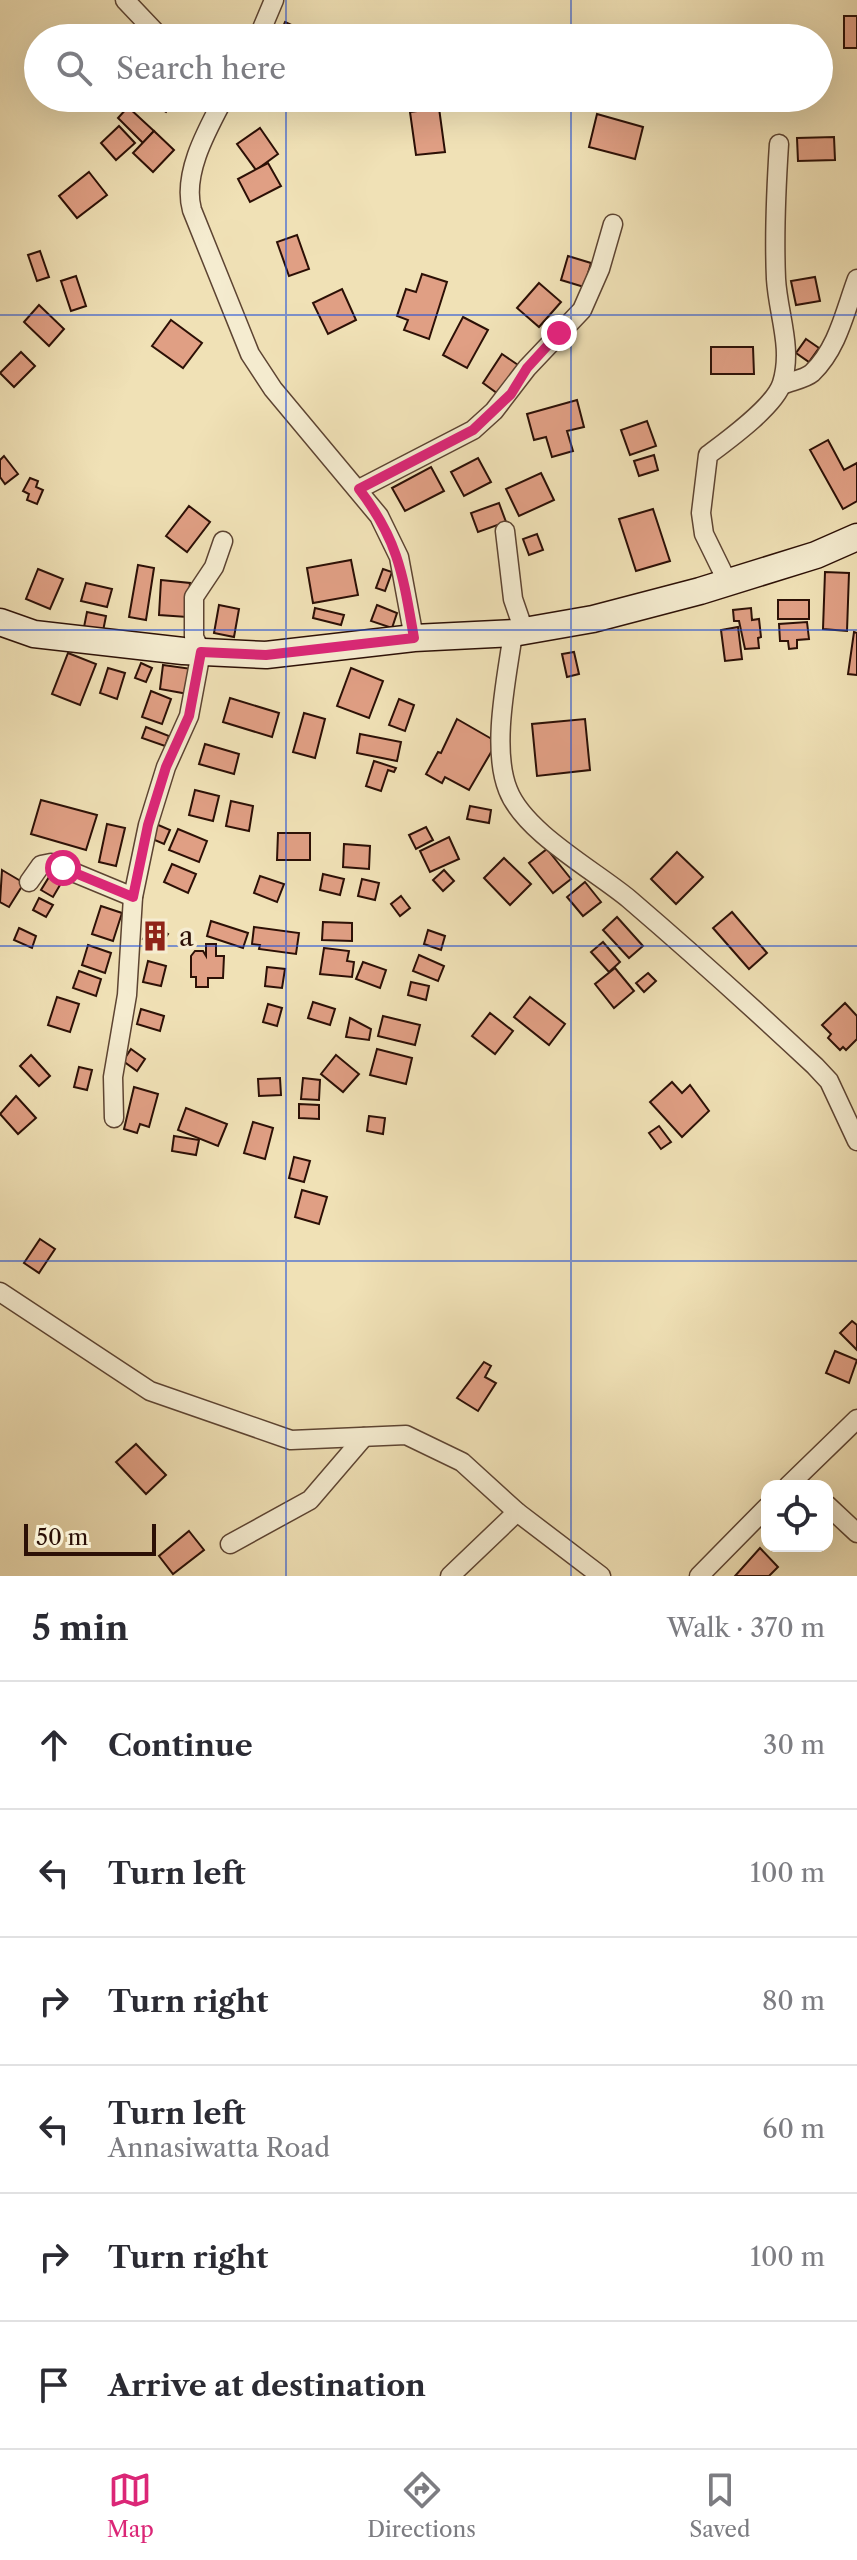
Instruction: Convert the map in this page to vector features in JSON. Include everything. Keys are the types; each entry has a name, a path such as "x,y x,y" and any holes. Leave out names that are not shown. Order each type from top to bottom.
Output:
{"street":[{"path":"125,0 148,24"},
{"path":"264,24 274,0"},
{"path":"216,112 191,173 187,194 192,210 250,354 273,389 379,516 399,557 414,638"},
{"path":"779,144 774,222 776,284 786,335 782,385"},
{"path":"359,489 473,430 494,411 527,368 582,310 600,269 613,224"},
{"path":"728,583 704,534 702,499 708,455 736,433 782,385 811,375 827,352 850,306 857,279"},
{"path":"505,531 519,632 502,732 502,768 508,791 521,813 627,898 815,1066 829,1081 857,1141"},
{"path":"0,622 34,634 201,652 266,655 414,638 519,632 593,619 728,583 816,555 857,537"},
{"path":"114,1118 113,1077 127,995 133,897 148,825 166,767 189,716 201,652 194,637 194,597 214,567 223,541"},
{"path":"29,882 41,865 51,863 133,897"},
{"path":"0,1292 150,1391 291,1440 406,1435 462,1462 517,1512 601,1576"},
{"path":"800,1480 857,1419"},
{"path":"230,1544 310,1500 364,1437"},
{"path":"833,1511 857,1533"},
{"path":"450,1576 517,1512"},
{"path":"699,1576 761,1513"}],"building":[{"path":"844,16 857,16 857,48 844,48"},
{"path":"123,112 133,112 154,131 143,143 118,118"},
{"path":"410,112 440,112 445,152 416,155"},
{"path":"597,114 643,127 635,159 589,147"},
{"path":"119,126 135,143 116,160 101,143"},
{"path":"260,128 278,154 256,170 237,144"},
{"path":"154,131 174,150 153,172 133,153"},
{"path":"834,137 835,160 798,161 797,138"},
{"path":"268,163 281,186 250,202 238,179"},
{"path":"89,172 107,195 77,218 59,196"},
{"path":"297,235 309,269 289,276 277,242"},
{"path":"40,251 49,277 37,281 28,255"},
{"path":"568,256 591,263 584,287 561,280"},
{"path":"422,274 447,282 429,339 404,330 408,320 397,316 406,289 416,292"},
{"path":"76,276 86,306 71,311 61,281"},
{"path":"815,277 820,301 796,305 791,281"},
{"path":"539,283 561,302 539,327 517,308"},
{"path":"342,289 356,320 328,334 313,303"},
{"path":"39,305 64,329 49,346 24,322"},
{"path":"463,317 488,330 467,368 443,355"},
{"path":"171,320 202,343 183,368 152,346"},
{"path":"806,339 819,348 809,362 796,353"},
{"path":"711,347 753,347 754,374 711,374"},
{"path":"21,352 35,366 14,387 0,373"},
{"path":"502,354 521,367 501,396 483,383"},
{"path":"577,400 584,427 567,431 573,451 552,457 546,437 534,440 527,414"},
{"path":"647,421 656,446 630,455 621,430"},
{"path":"828,440 844,470 857,463 857,501 843,509 810,450"},
{"path":"654,455 658,470 639,476 634,461"},
{"path":"4,456 18,474 5,484 0,477 0,460"},
{"path":"478,458 491,482 464,496 451,472"},
{"path":"431,467 444,491 405,511 392,488"},
{"path":"541,473 554,500 519,516 506,489"},
{"path":"30,478 38,481 36,487 43,490 37,504 27,500 29,494 23,491"},
{"path":"499,503 506,522 478,532 471,513"},
{"path":"189,506 210,522 187,552 166,536"},
{"path":"653,509 670,561 636,571 619,519"},
{"path":"537,534 543,550 529,555 523,539"},
{"path":"351,560 358,595 313,603 307,568"},
{"path":"138,565 154,568 146,620 129,617"},
{"path":"38,569 63,579 50,609 26,599"},
{"path":"383,569 392,572 385,591 376,588"},
{"path":"825,572 849,573 847,631 823,629"},
{"path":"161,580 190,583 187,617 159,615"},
{"path":"86,583 112,589 107,607 81,601"},
{"path":"778,600 809,600 809,619 778,619"},
{"path":"219,605 239,609 234,637 214,633"},
{"path":"377,605 397,613 392,628 371,621"},
{"path":"315,608 344,615 341,625 313,618"},
{"path":"751,608 752,620 759,619 761,637 758,638 759,648 745,649 739,621 734,621 733,610"},
{"path":"87,612 106,616 103,631 84,627"},
{"path":"807,622 809,639 797,640 797,648 789,649 788,641 780,641 779,624"},
{"path":"738,627 742,659 725,661 721,630"},
{"path":"854,632 857,633 857,675 848,674"},
{"path":"574,652 579,674 567,677 562,654"},
{"path":"68,653 96,664 80,705 52,694"},
{"path":"141,663 152,668 146,682 135,678"},
{"path":"163,665 192,669 188,694 160,689"},
{"path":"108,668 125,673 117,699 100,693"},
{"path":"351,668 383,681 369,718 337,706"},
{"path":"151,691 171,699 162,724 142,717"},
{"path":"230,698 279,713 272,737 223,722"},
{"path":"399,699 414,705 405,731 389,725"},
{"path":"304,713 325,719 315,758 293,752"},
{"path":"457,719 497,742 469,790 445,777 442,783 426,774 438,752 441,753"},
{"path":"585,719 590,770 537,776 532,724"},
{"path":"146,727 169,736 165,746 142,738"},
{"path":"360,734 401,742 397,761 357,753"},
{"path":"205,744 239,754 234,774 199,764"},
{"path":"374,761 396,768 394,772 388,770 381,791 366,786"},
{"path":"195,790 219,796 213,821 189,815"},
{"path":"41,800 97,815 86,850 31,834"},
{"path":"231,801 253,806 249,831 226,826"},
{"path":"470,806 491,810 489,823 467,819"},
{"path":"107,824 125,828 116,866 99,862"},
{"path":"156,824 170,830 164,844 150,838"},
{"path":"426,827 433,840 416,849 409,835"},
{"path":"178,829 207,841 199,862 169,850"},
{"path":"278,833 310,833 310,860 277,860"},
{"path":"449,837 459,859 430,872 420,851"},
{"path":"344,844 370,846 369,869 343,867"},
{"path":"547,849 571,879 553,893 529,863"},
{"path":"677,852 703,877 676,904 651,879"},
{"path":"504,858 531,884 510,905 484,878"},
{"path":"172,864 196,874 188,893 164,882"},
{"path":"2,870 24,883 9,907 0,902"},
{"path":"444,870 454,881 443,891 433,880"},
{"path":"323,874 344,879 340,895 320,890"},
{"path":"260,876 284,884 277,902 254,893"},
{"path":"49,877 60,885 53,897 41,890"},
{"path":"362,879 379,883 375,900 358,896"},
{"path":"585,882 601,902 583,916 567,897"},
{"path":"401,896 410,908 400,916 391,904"},
{"path":"39,898 53,905 46,917 33,910"},
{"path":"101,906 122,913 113,941 92,934"},
{"path":"732,912 767,953 749,969 713,928"},
{"path":"617,917 643,946 629,958 603,930"},
{"path":"211,921 248,933 243,948 207,936"},
{"path":"323,922 352,923 352,941 322,940"},
{"name":"a","path":"153,924 168,934 158,949 143,939"},
{"path":"254,927 299,933 296,954 259,949 260,945 252,944"},
{"path":"19,928 36,936 32,948 14,940"},
{"path":"428,930 445,936 441,950 424,944"},
{"path":"603,942 620,962 609,972 591,952"},
{"path":"206,944 216,944 216,956 224,956 223,978 208,978 208,987 196,987 196,977 191,977 191,956 195,951 203,951 206,956"},
{"path":"88,945 111,953 105,973 82,965"},
{"path":"324,948 349,951 347,961 354,962 352,977 320,974"},
{"path":"419,955 444,966 438,981 413,971"},
{"path":"148,961 166,966 161,986 143,982"},
{"path":"363,962 386,970 380,988 356,979"},
{"path":"267,967 285,969 282,988 265,986"},
{"path":"615,968 634,991 614,1008 595,984"},
{"path":"79,971 101,979 96,996 73,988"},
{"path":"648,973 656,981 644,992 636,983"},
{"path":"411,982 429,986 426,1000 408,995"},
{"path":"57,997 79,1004 70,1032 48,1025"},
{"path":"530,997 565,1024 549,1045 514,1017"},
{"path":"313,1002 335,1009 330,1025 308,1018"},
{"path":"845,1003 857,1016 857,1039 846,1050 843,1047 840,1050 828,1038 831,1034 822,1025"},
{"path":"268,1004 282,1008 277,1026 263,1022"},
{"path":"141,1009 164,1016 160,1031 137,1024"},
{"path":"490,1013 513,1031 495,1054 472,1036"},
{"path":"383,1016 420,1025 415,1045 378,1036"},
{"path":"350,1018 371,1029 369,1040 346,1037"},
{"path":"131,1049 145,1059 137,1071 123,1061"},
{"path":"377,1049 412,1058 406,1084 370,1075"},
{"path":"31,1055 50,1076 39,1086 20,1066"},
{"path":"336,1055 359,1074 343,1092 321,1074"},
{"path":"79,1067 92,1070 87,1090 74,1087"},
{"path":"280,1078 281,1095 259,1096 258,1079"},
{"path":"303,1078 320,1080 319,1100 301,1099"},
{"path":"672,1082 682,1093 690,1085 709,1111 682,1137 650,1102"},
{"path":"134,1087 158,1094 149,1127 140,1124 137,1133 124,1129"},
{"path":"16,1096 36,1118 18,1134 0,1114"},
{"path":"299,1104 319,1105 319,1119 299,1118"},
{"path":"186,1108 227,1124 218,1146 178,1130"},
{"path":"369,1116 385,1118 383,1134 367,1131"},
{"path":"253,1122 273,1128 265,1159 244,1153"},
{"path":"659,1126 671,1142 661,1149 649,1133"},
{"path":"174,1136 199,1140 196,1155 172,1151"},
{"path":"294,1157 310,1161 304,1182 289,1178"},
{"path":"302,1190 327,1197 319,1224 295,1217"},
{"path":"40,1239 55,1249 39,1273 24,1263"},
{"path":"852,1321 857,1325 857,1350 840,1333"},
{"path":"835,1351 857,1360 849,1383 826,1373"},
{"path":"484,1362 491,1366 485,1377 496,1383 478,1411 457,1398"},
{"path":"136,1444 166,1475 146,1494 116,1462"},
{"path":"189,1531 204,1550 173,1574 159,1556"},
{"path":"760,1548 778,1567 769,1576 735,1576"}],"place":[{"name":"a","path":"155,936"}],"route":[{"path":"63,868 133,897 148,825 166,767 189,716 201,652 266,655 414,638 399,557 379,516 359,489 473,430 511,394 527,368 559,333"}]}
